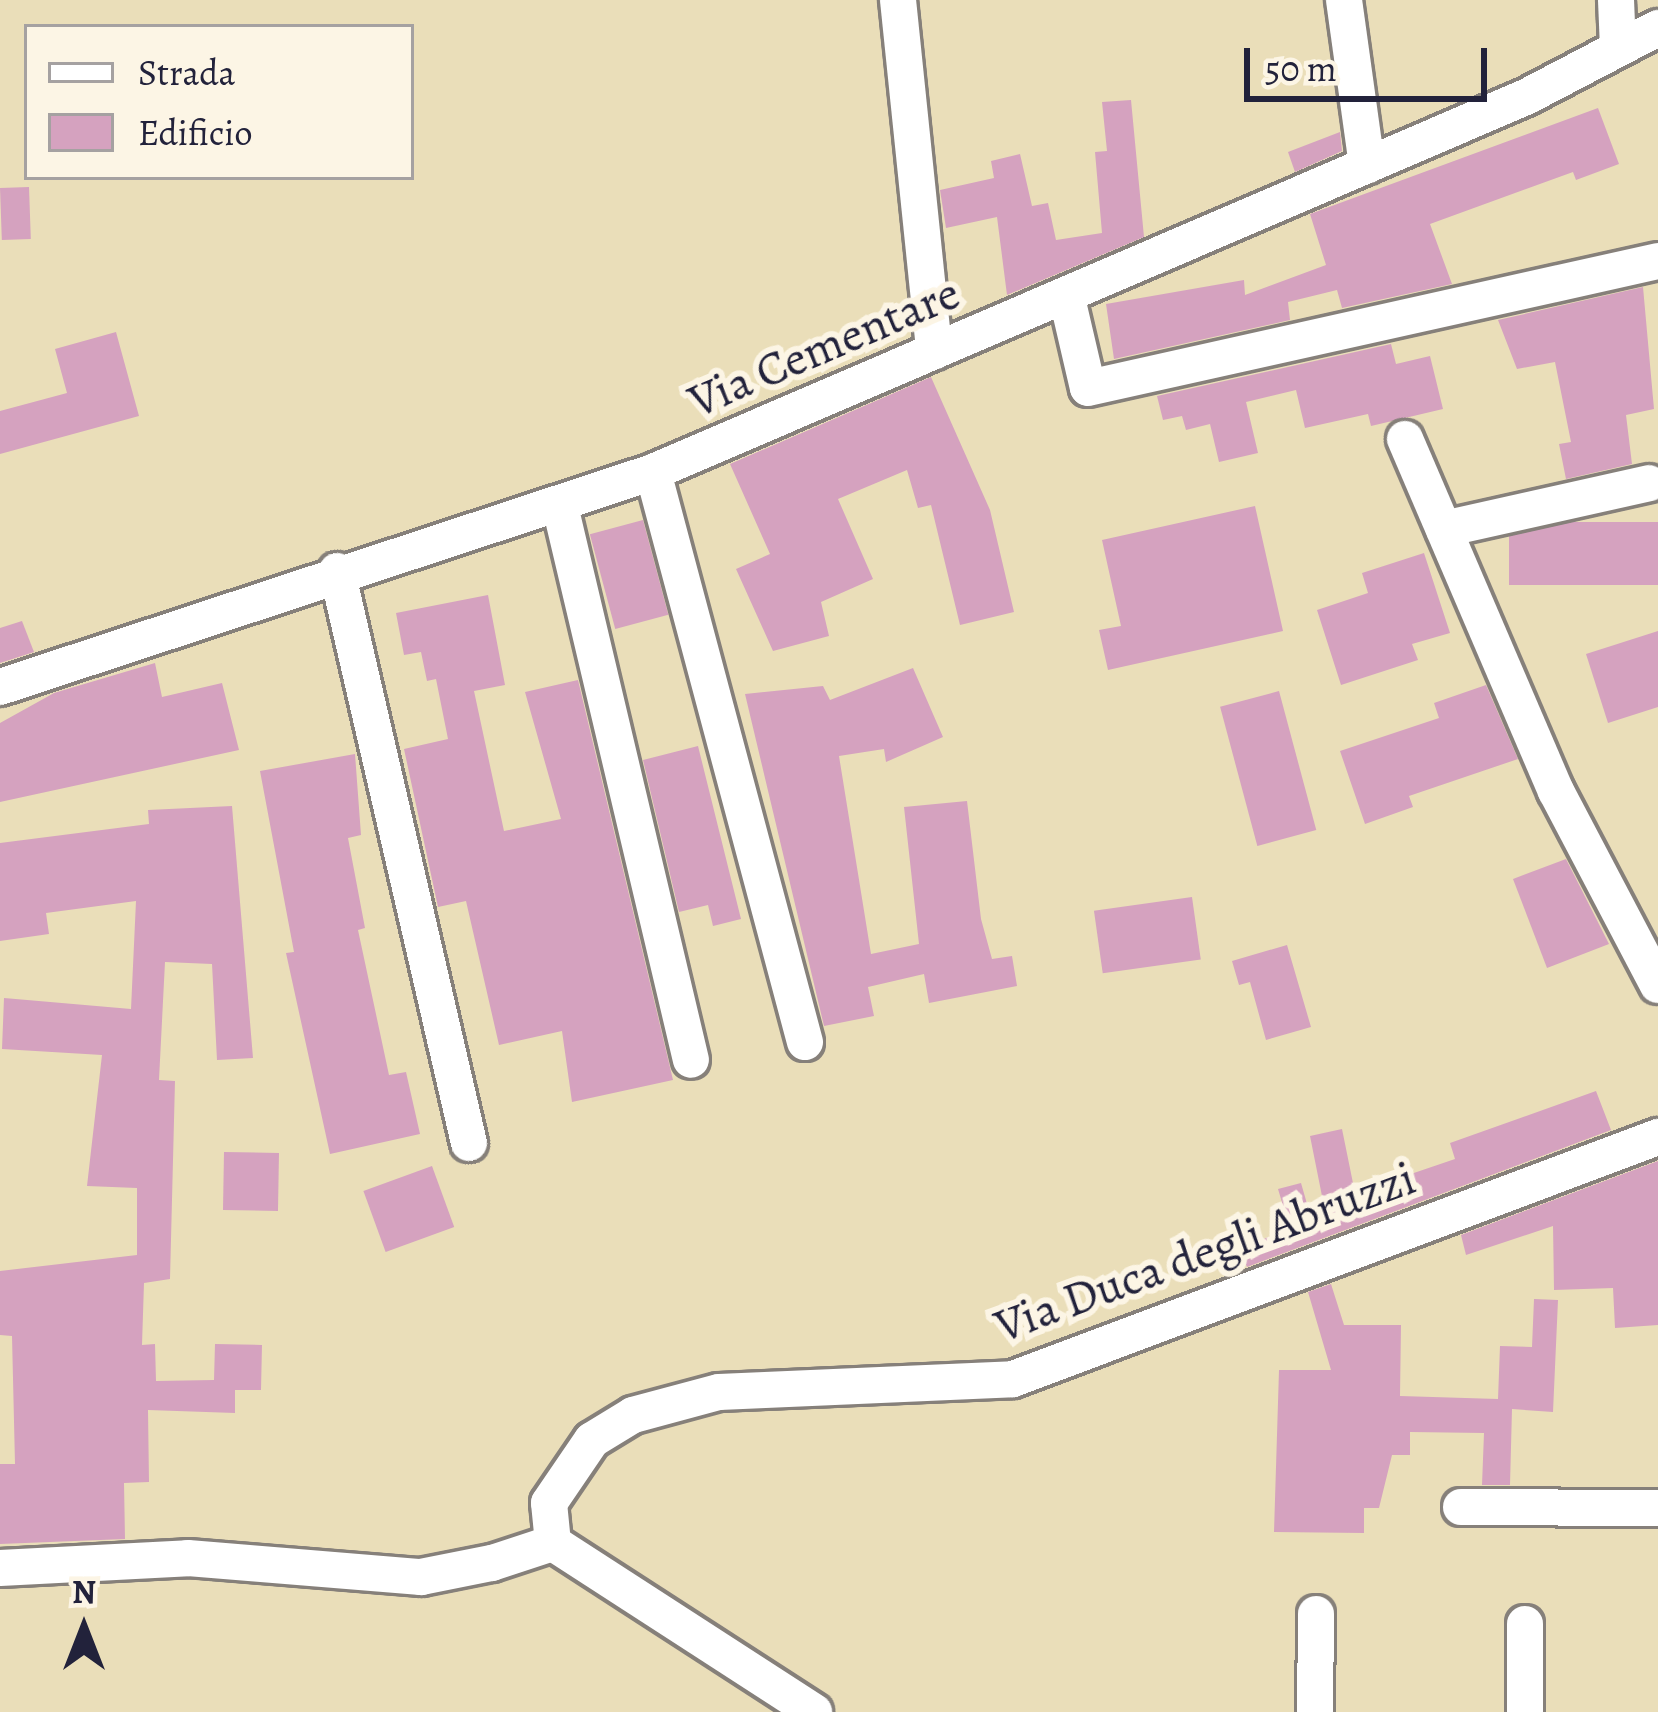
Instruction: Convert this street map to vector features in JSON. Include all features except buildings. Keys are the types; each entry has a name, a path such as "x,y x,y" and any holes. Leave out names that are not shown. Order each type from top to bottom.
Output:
{"street":[{"path":"898,0 934,351"},
{"path":"1344,0 1367,165"},
{"path":"1616,0 1618,48"},
{"name":"Via Cementare","path":"0,687 338,571 560,506 653,472 1067,298 1367,165 1658,28"},
{"path":"1067,298 1088,388 1658,261"},
{"path":"1405,440 1556,790 1658,985"},
{"path":"653,472 805,1042"},
{"path":"1444,530 1648,483"},
{"path":"560,506 691,1060"},
{"path":"338,571 469,1143"},
{"name":"Via Duca degli Abruzzi","path":"553,1543 549,1503 592,1440 633,1415 719,1392 1013,1379 1658,1137"},
{"path":"1460,1507 1658,1508"},
{"path":"0,1568 188,1558 422,1576 553,1543 814,1712"},
{"path":"1315,1712 1316,1614"},
{"path":"1525,1624 1525,1712"}]}
